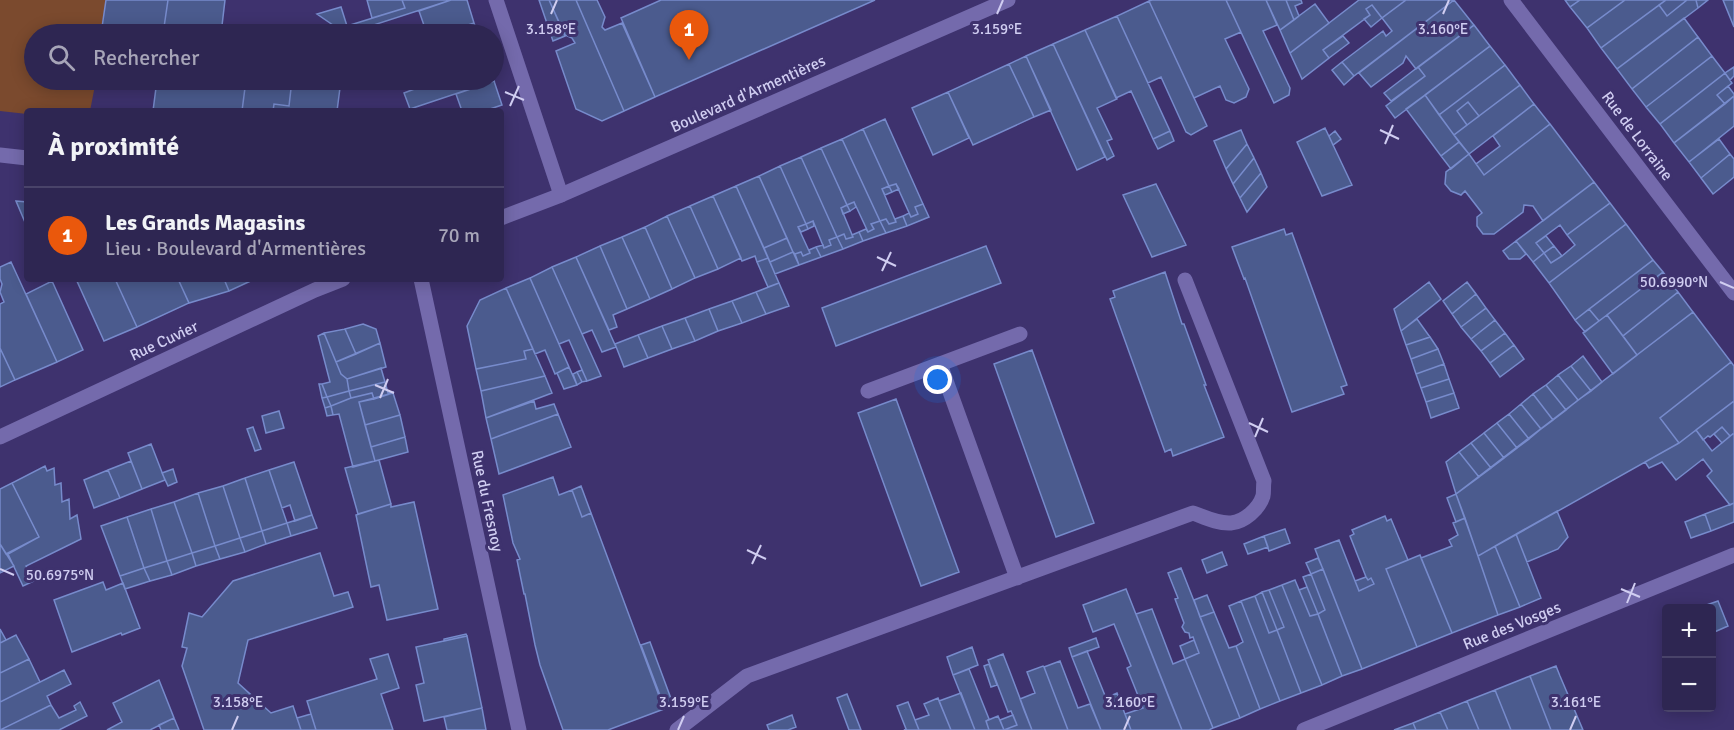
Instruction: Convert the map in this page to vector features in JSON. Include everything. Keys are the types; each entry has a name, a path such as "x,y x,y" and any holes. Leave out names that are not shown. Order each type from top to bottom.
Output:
{"street":[{"path":"496,0 561,195"},
{"name":"Boulevard d'Armentières","path":"504,217 561,195 1008,0"},
{"name":"Rue de Lorraine","path":"1511,0 1734,294"},
{"path":"0,155 24,158"},
{"path":"677,730 747,676 1193,513 1218,522 1231,523 1245,518 1263,497 1264,481 1185,280"},
{"name":"Rue Cuvier","path":"0,437 335,282"},
{"name":"Rue du Fresnoy","path":"422,282 519,730"},
{"path":"868,391 1020,334"},
{"path":"940,364 1017,578"},
{"name":"Rue des Vosges","path":"1304,730 1734,555"}],"shaded area":[{"path":"0,0 106,0 102,24 24,24 24,90 94,90 91,108 24,108 24,114 0,111"}],"building":[{"path":"106,0 168,0 164,24 102,24"},
{"path":"168,0 225,0 222,24 164,24"},
{"path":"367,0 402,0 405,8 372,18"},
{"path":"402,0 451,0 377,24 353,24 405,8"},
{"path":"451,0 467,0 474,23 424,24 419,11"},
{"path":"539,0 549,0 565,36 553,41"},
{"path":"549,0 576,0 624,111 602,121 576,109 556,51 575,43 572,38 565,35"},
{"path":"576,0 597,0 605,17 602,27 605,30 622,23 655,97 624,111"},
{"path":"661,0 875,0 655,97 621,18"},
{"path":"1226,0 1241,32 1225,39 1249,89 1246,97 1234,103 1226,100 1220,86 1194,98 1149,1"},
{"path":"1226,0 1266,0 1277,25 1263,31 1290,88 1289,95 1274,103"},
{"path":"1266,0 1286,0 1294,20 1280,30"},
{"path":"1286,0 1301,0 1302,3 1295,6 1299,16 1294,20"},
{"path":"1359,0 1406,0 1382,18 1372,5 1366,9 1370,15 1323,50 1329,58 1302,79 1290,53"},
{"path":"1406,0 1454,0 1354,76 1342,62 1383,31 1386,36 1392,31 1382,18"},
{"path":"1454,0 1474,25 1416,69 1406,56 1403,63 1371,87 1359,73"},
{"path":"1565,0 1580,0 1570,7"},
{"path":"1580,0 1625,0 1587,28 1570,7"},
{"path":"1625,0 1666,0 1601,48 1587,28"},
{"path":"1666,0 1687,0 1667,16 1659,5"},
{"path":"1687,0 1696,0 1698,8 1617,69 1601,48 1659,5 1667,16"},
{"path":"1696,0 1708,0 1698,8"},
{"path":"1723,0 1734,0 1734,27"},
{"path":"1149,1 1207,126 1191,135 1186,132 1161,77 1148,83 1117,16"},
{"path":"1315,4 1329,23 1290,53 1280,30"},
{"path":"1372,5 1382,18 1371,27 1364,19 1370,15 1366,9"},
{"path":"341,7 346,24 332,24 317,14"},
{"path":"1117,16 1170,131 1153,139 1131,91 1116,98 1085,30"},
{"path":"1684,18 1698,37 1632,89 1617,69"},
{"path":"1474,25 1490,46 1395,118 1386,106 1425,76 1418,67"},
{"path":"1085,30 1117,99 1097,108 1112,139 1107,141 1114,156 1107,160 1053,44"},
{"path":"1343,36 1349,43 1329,58 1323,50"},
{"path":"1698,37 1712,56 1646,107 1632,89"},
{"path":"1053,44 1105,157 1077,170 1026,56"},
{"path":"1490,46 1505,65 1439,115 1425,95"},
{"path":"1026,56 1051,110 1034,117 1009,64"},
{"path":"1712,56 1725,73 1660,124 1646,107"},
{"path":"1342,62 1354,76 1344,85 1332,70"},
{"path":"1009,64 1034,117 973,145 948,92"},
{"path":"1505,65 1520,85 1479,116 1468,102 1457,111 1467,125 1454,135 1439,115"},
{"path":"1418,67 1425,76 1391,101 1384,93"},
{"path":"1734,67 1734,76 1730,80 1725,73"},
{"path":"1725,73 1732,83 1717,95 1725,104 1674,143 1660,124"},
{"path":"1520,85 1534,104 1469,154 1454,135"},
{"path":"1728,86 1734,96 1725,104 1717,95"},
{"path":"156,90 245,90 242,108 153,108"},
{"path":"245,90 291,90 289,106 274,104 273,108 242,108"},
{"path":"291,90 340,90 337,108 273,108 274,104 289,106"},
{"path":"412,90 467,90 413,108 410,108 404,93"},
{"path":"468,90 497,90 502,105 493,108 461,108 456,94"},
{"path":"948,92 969,138 933,155 912,108"},
{"path":"1425,95 1459,142 1441,156 1406,109"},
{"path":"1734,96 1734,126 1689,162 1674,143"},
{"path":"1468,102 1479,116 1467,125 1457,111"},
{"path":"1534,104 1550,124 1484,175 1476,164 1500,146 1493,136"},
{"path":"885,119 923,204 915,207 918,214 911,217 896,184 889,186 863,129"},
{"path":"1550,124 1594,182 1543,221 1533,206 1524,205 1523,212 1494,234 1483,234 1477,226 1477,217 1482,213 1465,191 1461,195 1451,191 1445,184 1446,172 1469,154 1484,175"},
{"path":"1325,128 1352,185 1322,196 1297,142"},
{"path":"863,129 889,186 882,189 896,222 889,224 886,219 880,221 842,139"},
{"path":"1241,130 1247,144 1226,169 1214,141"},
{"path":"1170,131 1174,141 1158,149 1153,139"},
{"path":"1335,131 1341,139 1333,145 1329,136"},
{"path":"842,139 880,221 871,224 874,229 868,232 854,202 847,205 821,148"},
{"path":"1719,139 1730,154 1701,178 1689,162"},
{"path":"1459,142 1469,154 1451,169 1441,156"},
{"path":"1247,144 1254,158 1233,184 1226,169"},
{"path":"821,148 847,205 841,208 853,237 846,239 844,234 837,237 801,157"},
{"path":"1730,154 1734,159 1734,177 1713,194 1701,178"},
{"path":"801,157 837,237 829,240 831,245 824,248 813,221 806,224 780,166"},
{"path":"1254,158 1261,173 1240,198 1233,184"},
{"path":"780,166 806,224 798,227 810,253 803,256 801,252 795,254 793,252 759,176"},
{"path":"1261,173 1267,187 1247,212 1240,198"},
{"path":"759,176 787,238 764,248 736,186"},
{"path":"1594,182 1610,203 1567,235 1560,225 1536,243 1544,253 1533,262 1516,241"},
{"path":"896,184 899,189 892,192 889,186"},
{"path":"1156,184 1186,245 1152,257 1123,195"},
{"path":"736,186 768,258 757,262 755,256 742,261 713,196"},
{"path":"889,186 892,192 885,195 882,189"},
{"path":"713,196 741,258 718,269 690,206"},
{"path":"16,201 24,202 24,220"},
{"path":"854,202 856,207 850,211 847,205"},
{"path":"1610,203 1626,224 1549,283 1533,262 1544,253 1551,263 1562,256 1575,245 1567,235"},
{"path":"923,204 929,217 907,226 903,216 909,213 911,217 918,214 915,207"},
{"path":"847,205 850,211 843,214 841,208"},
{"path":"690,206 718,269 695,278 667,216"},
{"path":"667,216 695,278 672,289 645,227"},
{"path":"903,216 907,226 886,233 880,221 886,219 889,224"},
{"path":"813,221 814,226 808,229 806,224"},
{"path":"880,221 886,233 863,241 859,232 874,229 871,224"},
{"path":"806,224 808,229 801,232 798,227"},
{"path":"1626,224 1653,260 1575,320 1549,283"},
{"path":"645,227 672,289 650,299 622,237"},
{"path":"1284,229 1286,235 1292,233 1347,385 1341,387 1344,394 1292,412 1232,247"},
{"path":"859,232 863,241 843,249 837,237 844,234 846,239"},
{"path":"1546,236 1554,246 1544,253 1536,243"},
{"path":"622,237 650,299 627,309 600,246"},
{"path":"837,237 843,249 821,257 816,247 823,245 824,248 831,245 829,240"},
{"path":"787,238 793,252 770,262 764,248"},
{"path":"1516,241 1526,254 1520,259 1509,259 1503,251"},
{"path":"600,246 627,309 613,315 617,327 609,330 576,257"},
{"path":"986,246 1001,283 836,346 822,308"},
{"path":"1554,246 1562,256 1551,263 1544,253"},
{"path":"816,247 821,257 799,265 795,254 801,252 803,256"},
{"path":"793,252 799,265 775,274 770,262"},
{"path":"576,257 616,347 602,352 592,330 582,334 552,267"},
{"path":"768,258 779,283 768,287 757,262"},
{"path":"1653,260 1663,272 1599,321 1589,309"},
{"path":"11,262 57,362 15,380 0,348 0,304 4,302 0,292 2,284 0,267"},
{"path":"552,267 601,376 587,381 569,340 559,344 530,278"},
{"path":"1165,272 1224,437 1173,456 1171,449 1165,452 1110,299 1115,297 1113,291"},
{"path":"1663,272 1678,292 1623,336 1607,315"},
{"path":"530,278 569,367 555,374 545,350 535,354 506,288"},
{"path":"52,282 83,350 57,362 26,294"},
{"path":"77,282 116,282 137,327 104,341"},
{"path":"116,282 179,282 189,303 137,327"},
{"path":"179,282 225,282 229,291 189,303"},
{"path":"225,282 248,282 229,291"},
{"path":"1429,282 1441,299 1401,331 1394,309"},
{"path":"1467,282 1476,294 1452,314 1443,301"},
{"path":"779,283 789,306 766,314 756,292"},
{"path":"506,288 533,349 524,351 526,359 476,369 467,326 480,300"},
{"path":"756,292 766,314 742,323 732,301"},
{"path":"1678,292 1693,312 1637,355 1623,336"},
{"path":"1476,294 1486,308 1461,327 1452,314"},
{"path":"732,301 742,323 718,331 709,309"},
{"path":"1486,308 1495,320 1471,339 1461,327"},
{"path":"709,309 718,331 695,341 685,318"},
{"path":"1589,309 1599,321 1585,332 1575,320"},
{"path":"1693,312 1731,362 1660,418 1679,443 1478,556 1456,494"},
{"path":"1607,315 1637,355 1613,374 1583,333"},
{"path":"685,318 695,341 672,349 662,326"},
{"path":"1417,319 1430,337 1406,345 1401,331"},
{"path":"1495,320 1505,333 1481,351 1471,339"},
{"path":"363,324 376,329 380,343 356,354 345,329"},
{"path":"662,326 672,349 648,358 638,335"},
{"path":"345,329 356,354 336,362 324,333"},
{"path":"324,333 341,374 347,379 349,391 327,397 322,384 330,382 318,336"},
{"path":"1505,333 1514,345 1490,363 1481,351"},
{"path":"638,335 648,358 624,367 615,344"},
{"path":"1430,337 1438,349 1411,359 1406,345"},
{"path":"380,343 386,367 347,379 341,374 336,362"},
{"path":"1514,345 1524,359 1500,377 1490,363"},
{"path":"0,348 15,380 0,387"},
{"path":"533,349 545,376 481,391 476,369 526,359 524,351"},
{"path":"1438,349 1444,364 1416,374 1411,359"},
{"path":"1032,350 1094,523 1056,537 994,364"},
{"path":"1583,356 1602,382 1591,391 1571,366"},
{"path":"1731,362 1734,366 1734,401 1679,443 1660,418"},
{"path":"1444,364 1449,379 1421,388 1416,374"},
{"path":"1571,366 1591,391 1578,400 1558,375"},
{"path":"569,367 577,385 564,389 557,373"},
{"path":"381,368 385,382 349,391 347,379"},
{"path":"582,370 587,381 582,382 577,372"},
{"path":"577,372 582,382 577,385 573,374"},
{"path":"1558,375 1578,400 1566,410 1546,385"},
{"path":"545,376 552,393 486,418 481,391"},
{"path":"1449,379 1454,393 1426,402 1421,388"},
{"path":"385,382 388,393 393,393 374,399 372,393 351,398 349,391"},
{"path":"319,384 322,384 327,397 322,398"},
{"path":"1546,385 1566,410 1553,420 1533,394"},
{"path":"349,391 351,398 331,406 327,397"},
{"path":"372,393 374,399 359,402 375,461 353,467 339,414 333,415 331,406"},
{"path":"393,393 400,415 365,425 359,402"},
{"path":"1454,393 1459,408 1431,418 1426,402"},
{"path":"1533,394 1553,420 1541,429 1521,404"},
{"path":"327,397 331,406 325,408 322,398"},
{"path":"896,399 959,572 921,586 858,413"},
{"path":"534,401 536,409 554,404 558,414 491,439 486,418"},
{"path":"1734,401 1734,433 1730,436 1722,427 1703,440 1696,430"},
{"path":"1521,404 1541,429 1529,439 1509,414"},
{"path":"331,406 333,415 327,416 325,408"},
{"path":"279,411 284,428 266,433 262,416"},
{"path":"558,414 571,447 499,474 491,439"},
{"path":"1509,414 1529,439 1517,448 1497,423"},
{"path":"400,415 405,437 371,447 365,425"},
{"path":"1497,423 1517,448 1504,458 1484,433"},
{"path":"253,427 261,449 255,451 247,429"},
{"path":"1722,427 1730,436 1722,443 1714,434"},
{"path":"1696,430 1712,451 1734,433 1734,503 1730,505 1707,476 1712,471 1703,459 1676,480 1662,462 1649,468 1645,462 1679,443"},
{"path":"1484,433 1504,458 1491,468 1471,443"},
{"path":"405,437 408,452 375,461 371,447"},
{"path":"1471,443 1491,468 1479,477 1459,452"},
{"path":"151,444 165,480 142,489 128,453"},
{"path":"1459,452 1479,477 1456,494 1446,462"},
{"path":"379,460 391,504 358,514 345,468"},
{"path":"131,461 142,489 120,498 108,470"},
{"path":"294,462 312,515 295,521 290,505 282,508 269,470"},
{"path":"45,466 47,471 54,468 55,485 61,483 62,502 69,499 70,519 77,515 81,539 26,566 34,581 23,586 8,554 39,537 12,483"},
{"path":"173,469 177,482 168,486 162,473"},
{"path":"108,470 120,498 94,508 84,480"},
{"path":"269,470 287,523 262,531 245,478"},
{"path":"553,477 559,495 572,490 582,517 591,513 664,709 608,730 563,730 535,645 517,560 520,559 513,543 503,495"},
{"path":"245,478 262,531 240,538 223,486"},
{"path":"12,483 39,537 6,554 0,544 0,489"},
{"path":"223,486 240,538 215,546 198,493"},
{"path":"581,486 591,513 582,517 572,490"},
{"path":"198,493 215,546 192,553 174,502"},
{"path":"1456,494 1465,518 1456,522 1447,498"},
{"path":"174,502 192,553 167,561 151,509"},
{"path":"414,502 438,609 387,620 379,585 371,587 356,515 391,504 391,507"},
{"path":"1734,503 1734,522 1711,531 1705,514"},
{"path":"151,509 167,561 144,568 127,517"},
{"path":"1557,511 1568,537 1558,549 1527,562 1516,534"},
{"path":"1705,514 1711,531 1691,538 1685,522"},
{"path":"312,515 317,528 291,536 287,523"},
{"path":"1385,516 1387,521 1391,519 1408,560 1386,569 1417,647 1362,669 1315,549 1339,540 1359,591 1374,584 1371,578 1368,580 1366,577 1350,536 1354,534 1352,530"},
{"path":"127,517 144,568 120,576 101,526"},
{"path":"1465,518 1498,615 1452,633 1421,558 1452,546 1449,540 1458,535 1453,523"},
{"path":"287,523 291,536 266,544 262,531"},
{"path":"1285,529 1290,543 1269,551 1264,536"},
{"path":"262,531 266,544 245,552 240,538"},
{"path":"1516,534 1541,598 1520,607 1495,546"},
{"path":"1264,536 1268,547 1248,554 1244,544"},
{"path":"240,538 245,552 220,559 215,546"},
{"path":"0,544 14,566 0,573"},
{"path":"215,546 220,559 196,566 192,553"},
{"path":"1495,546 1520,607 1498,615 1478,556"},
{"path":"1222,552 1227,565 1207,573 1202,560"},
{"path":"192,553 196,566 172,575 167,561"},
{"path":"320,553 334,596 348,592 353,607 248,640 238,683 271,713 293,706 301,730 204,730 182,666 187,648 182,647 189,613 202,617 233,581"},
{"path":"1420,555 1452,633 1417,647 1386,569"},
{"path":"1318,558 1323,569 1311,574 1306,563"},
{"path":"167,561 172,575 150,581 144,568"},
{"path":"144,568 150,581 125,589 120,576"},
{"path":"1181,568 1240,718 1213,728 1185,659 1199,653 1193,637 1190,638 1189,633 1185,632 1182,627 1184,623 1175,599 1178,598 1168,573"},
{"path":"1323,569 1362,669 1342,676 1318,614 1325,610 1311,574"},
{"path":"1311,574 1325,610 1318,614 1303,577"},
{"path":"1366,577 1368,580 1371,578 1374,584 1359,591 1355,581"},
{"path":"1295,580 1310,616 1318,614 1342,676 1322,685 1282,585"},
{"path":"103,582 106,590 123,583 140,628 72,652 54,600"},
{"path":"1282,585 1322,685 1301,693 1277,630 1284,627 1269,590"},
{"path":"1307,587 1318,614 1310,616 1299,590"},
{"path":"1126,589 1182,730 1131,730 1125,714 1143,708 1127,668 1131,666 1114,624 1093,632 1083,605"},
{"path":"1269,590 1284,627 1277,630 1262,592"},
{"path":"1262,592 1277,630 1269,633 1255,596"},
{"path":"1207,595 1214,612 1200,617 1194,600"},
{"path":"1255,596 1269,633 1277,630 1301,693 1280,701 1241,601"},
{"path":"1241,601 1280,701 1260,709 1236,646 1243,642 1229,606"},
{"path":"1718,601 1728,626 1716,631 1716,604 1709,604"},
{"path":"1152,609 1173,664 1185,659 1213,728 1209,730 1182,730 1136,614"},
{"path":"1214,612 1229,648 1236,646 1260,709 1240,718 1200,617"},
{"path":"0,629 6,640 0,643"},
{"path":"466,634 467,636 444,641 444,639"},
{"path":"16,635 29,659 0,673 0,643"},
{"path":"467,636 482,708 424,721 416,685 424,683 416,647"},
{"path":"1096,638 1099,647 1072,657 1069,648"},
{"path":"1194,640 1199,653 1185,659 1180,646"},
{"path":"650,642 673,704 664,706 641,645"},
{"path":"972,647 978,665 953,675 947,657"},
{"path":"1087,651 1106,698 1117,693 1131,730 1101,730 1072,657"},
{"path":"388,654 399,688 381,694 393,730 316,730 307,701 377,679 370,659"},
{"path":"1003,654 1032,730 1004,730 1017,725 1011,711 1008,712 988,660"},
{"path":"29,659 40,682 0,702 0,673"},
{"path":"1060,661 1078,708 1090,704 1101,730 1068,730 1044,667"},
{"path":"989,664 997,685 991,687 984,666"},
{"path":"1043,666 1068,730 1032,730 1024,710 1020,699 1035,693 1027,672"},
{"path":"1556,666 1583,730 1551,730 1530,676"},
{"path":"969,669 989,719 986,721 989,730 975,730 953,675"},
{"path":"64,670 71,684 47,696 51,705 0,730 0,702"},
{"path":"1530,676 1551,730 1511,730 1495,690"},
{"path":"159,680 174,718 150,730 107,730 122,722 113,703"},
{"path":"1495,690 1511,730 1479,730 1467,701"},
{"path":"961,693 975,730 951,730 939,701"},
{"path":"847,694 861,730 849,730 837,698"},
{"path":"938,698 951,730 919,730 915,720 929,715 924,704"},
{"path":"1467,701 1479,730 1448,730 1440,712"},
{"path":"80,702 87,716 59,730 0,730 51,705 59,718 76,710 74,706"},
{"path":"908,702 919,730 904,730 906,729 897,706"},
{"path":"482,708 486,730 447,730 444,717"},
{"path":"1440,712 1448,730 1416,730 1413,723"},
{"path":"311,714 316,730 301,730 297,718"},
{"path":"792,715 796,727 788,730 769,730 767,725"},
{"path":"1013,715 1017,725 1004,730 1000,720"},
{"path":"998,716 1004,730 989,730 986,721"},
{"path":"174,718 179,730 161,730 159,725"},
{"path":"1413,723 1416,730 1394,730"}],"place":[{"name":"Les Grands Magasins","path":"689,60"}]}
